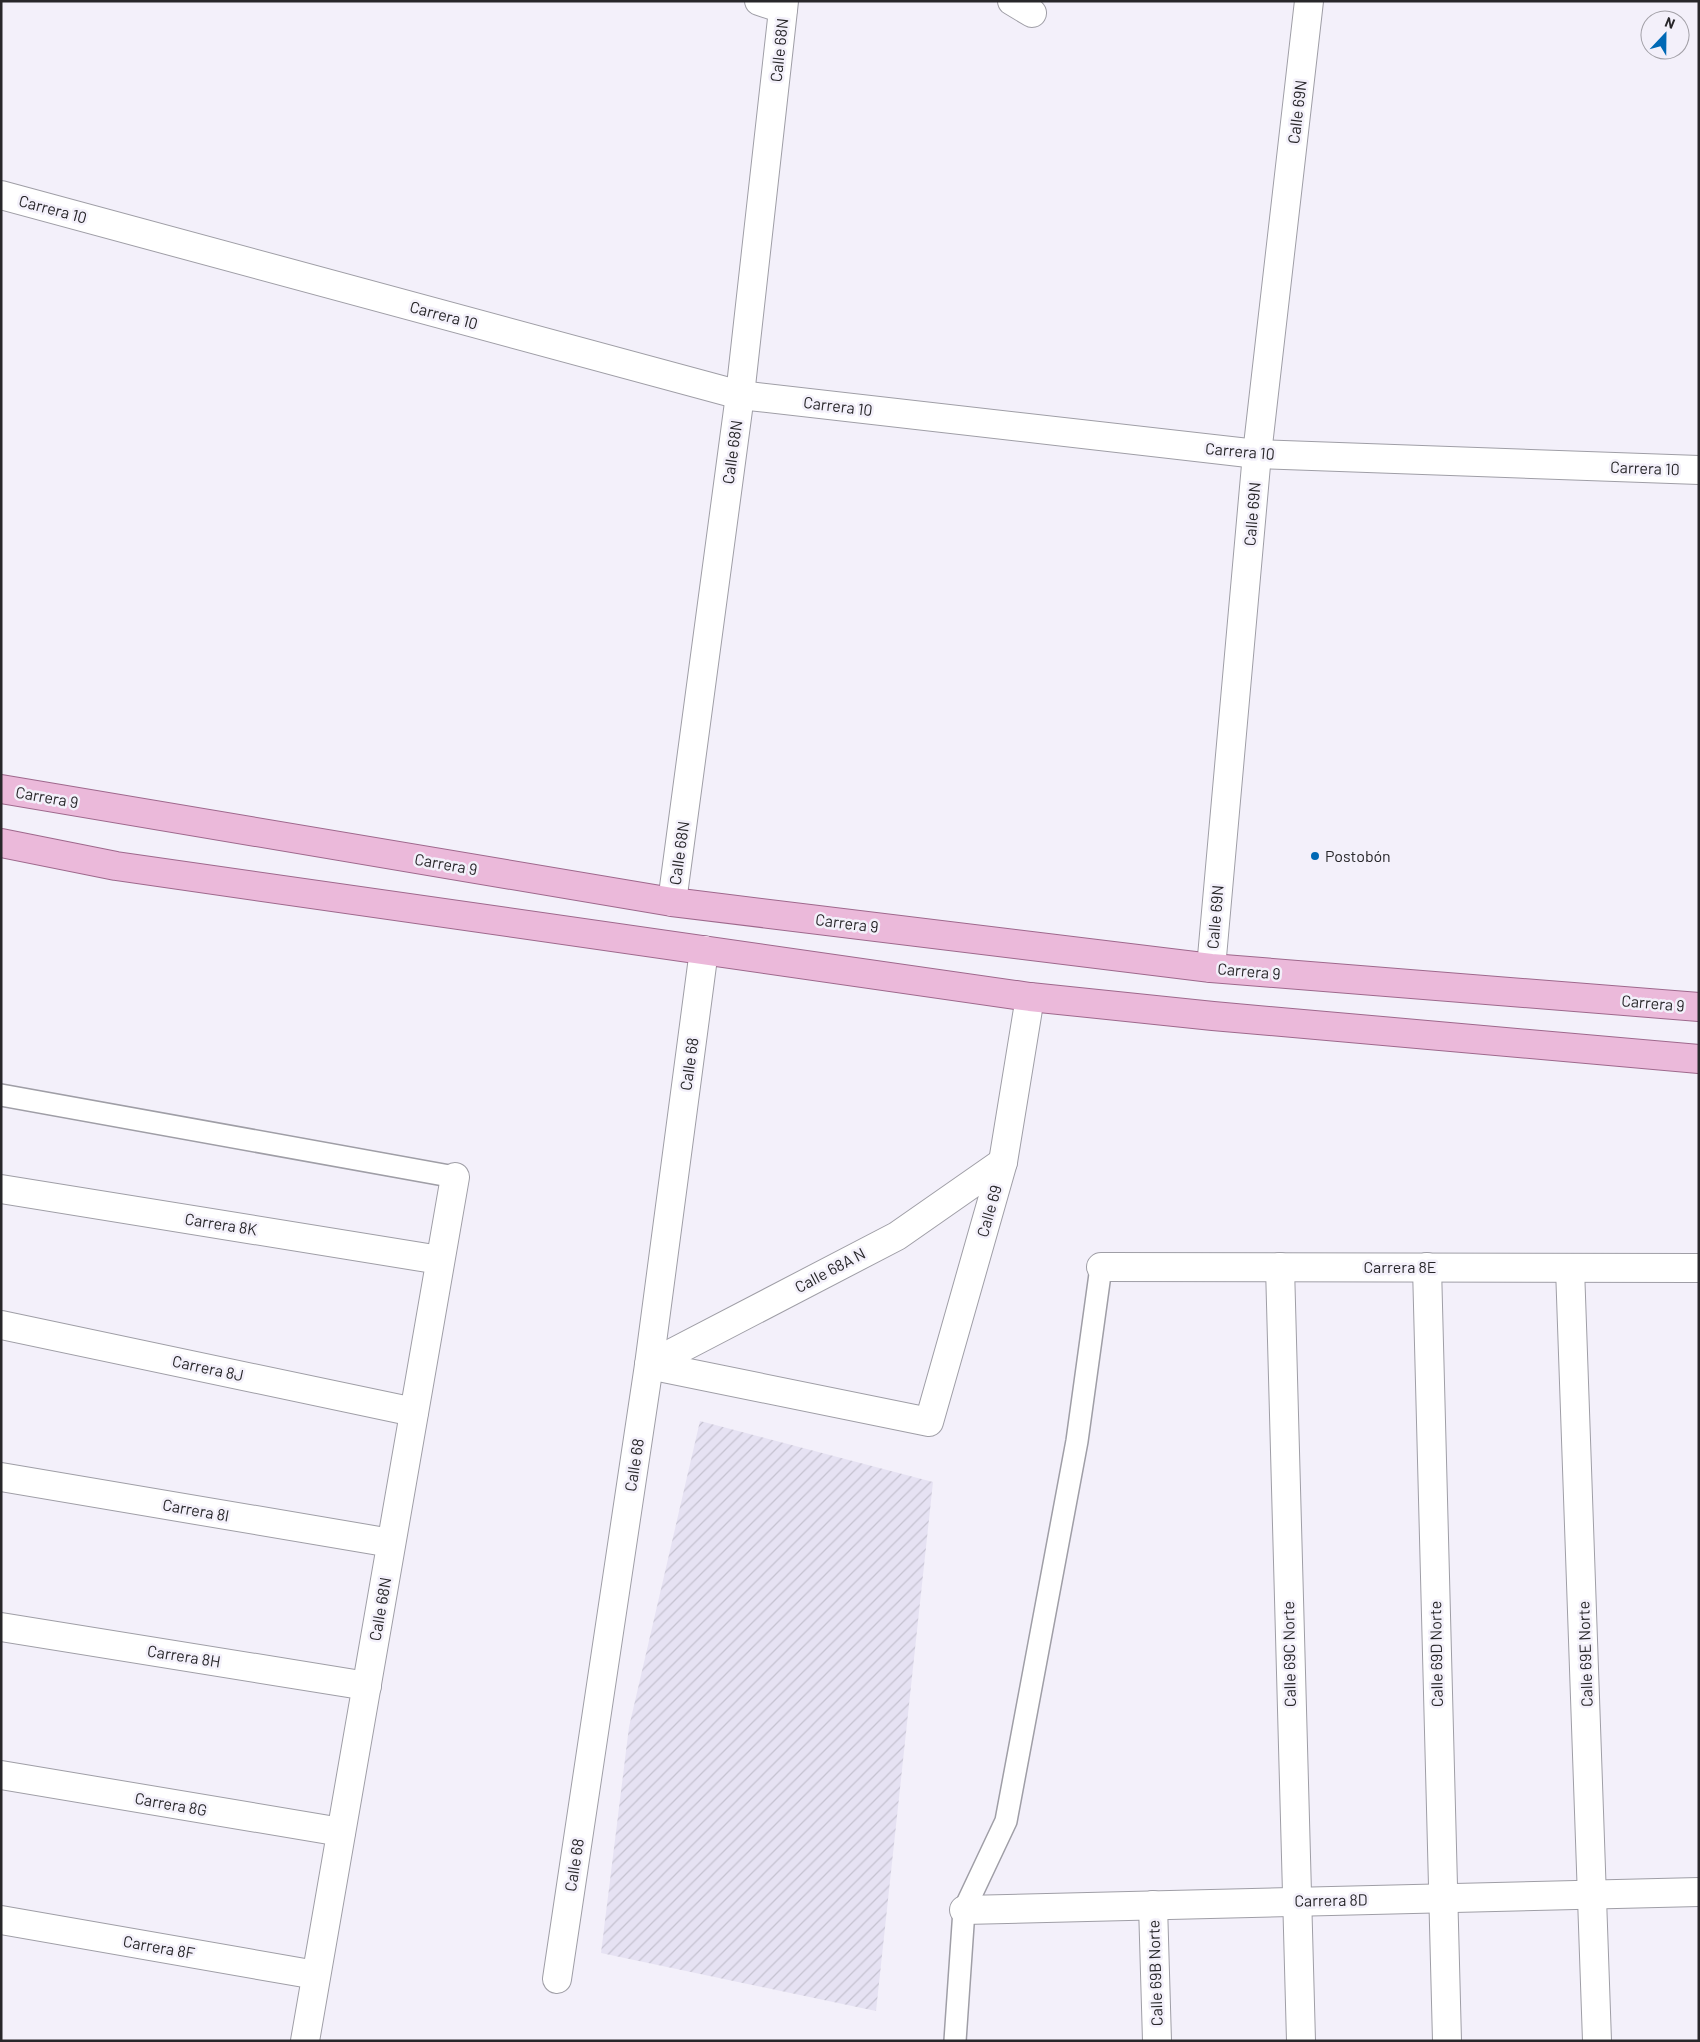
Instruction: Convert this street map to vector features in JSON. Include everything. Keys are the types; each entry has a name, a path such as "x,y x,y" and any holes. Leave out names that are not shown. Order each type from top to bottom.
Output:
{"main road":[{"name":"Carrera 9","path":"1,789 672,902 1210,968 1699,1007"},
{"path":"1,843 116,866 1030,997 1213,1016 1699,1059"}],"street":[{"name":"Calle 69N","path":"1210,968 1257,454 1309,1"},
{"name":"Calle 68N","path":"672,902 740,395 775,4"},
{"name":"Carrera 10","path":"1,195 740,395 1257,454 1699,470"},
{"name":"Calle 68","path":"556,1979 649,1365 704,950"},
{"name":"Calle 69","path":"649,1365 929,1422 1003,1162 1030,997"},
{"name":"Calle 68A N","path":"649,1365 896,1236 1003,1162"},
{"name":"Calle 68N","path":"305,2041 455,1177"},
{"name":"Carrera 8K","path":"1,1188 440,1260"},
{"name":"Carrera 8E","path":"1101,1267 1699,1268"},
{"name":"Calle 69C Norte","path":"1280,1267 1301,2041"},
{"name":"Calle 69D Norte","path":"1427,1267 1447,2041"},
{"name":"Calle 69E Norte","path":"1570,1268 1597,2041"},
{"name":"Carrera 8J","path":"1,1325 414,1412"},
{"name":"Carrera 8I","path":"1,1477 391,1543"},
{"name":"Carrera 8H","path":"1,1627 367,1686"},
{"name":"Carrera 8G","path":"1,1775 341,1832"},
{"name":"Carrera 8D","path":"964,1910 1699,1892"},
{"name":"Calle 69B Norte","path":"1153,1905 1157,2041"},
{"name":"Carrera 8F","path":"1,1920 316,1975"}],"lane":[{"path":"1,1095 455,1177"},
{"path":"955,2041 964,1910 1006,1821 1077,1441 1101,1267"}],"shaded area":[{"path":"700,1421 933,1482 876,2011 601,1953 629,1727"}],"place":[{"name":"Postobón","path":"1315,856"}]}
